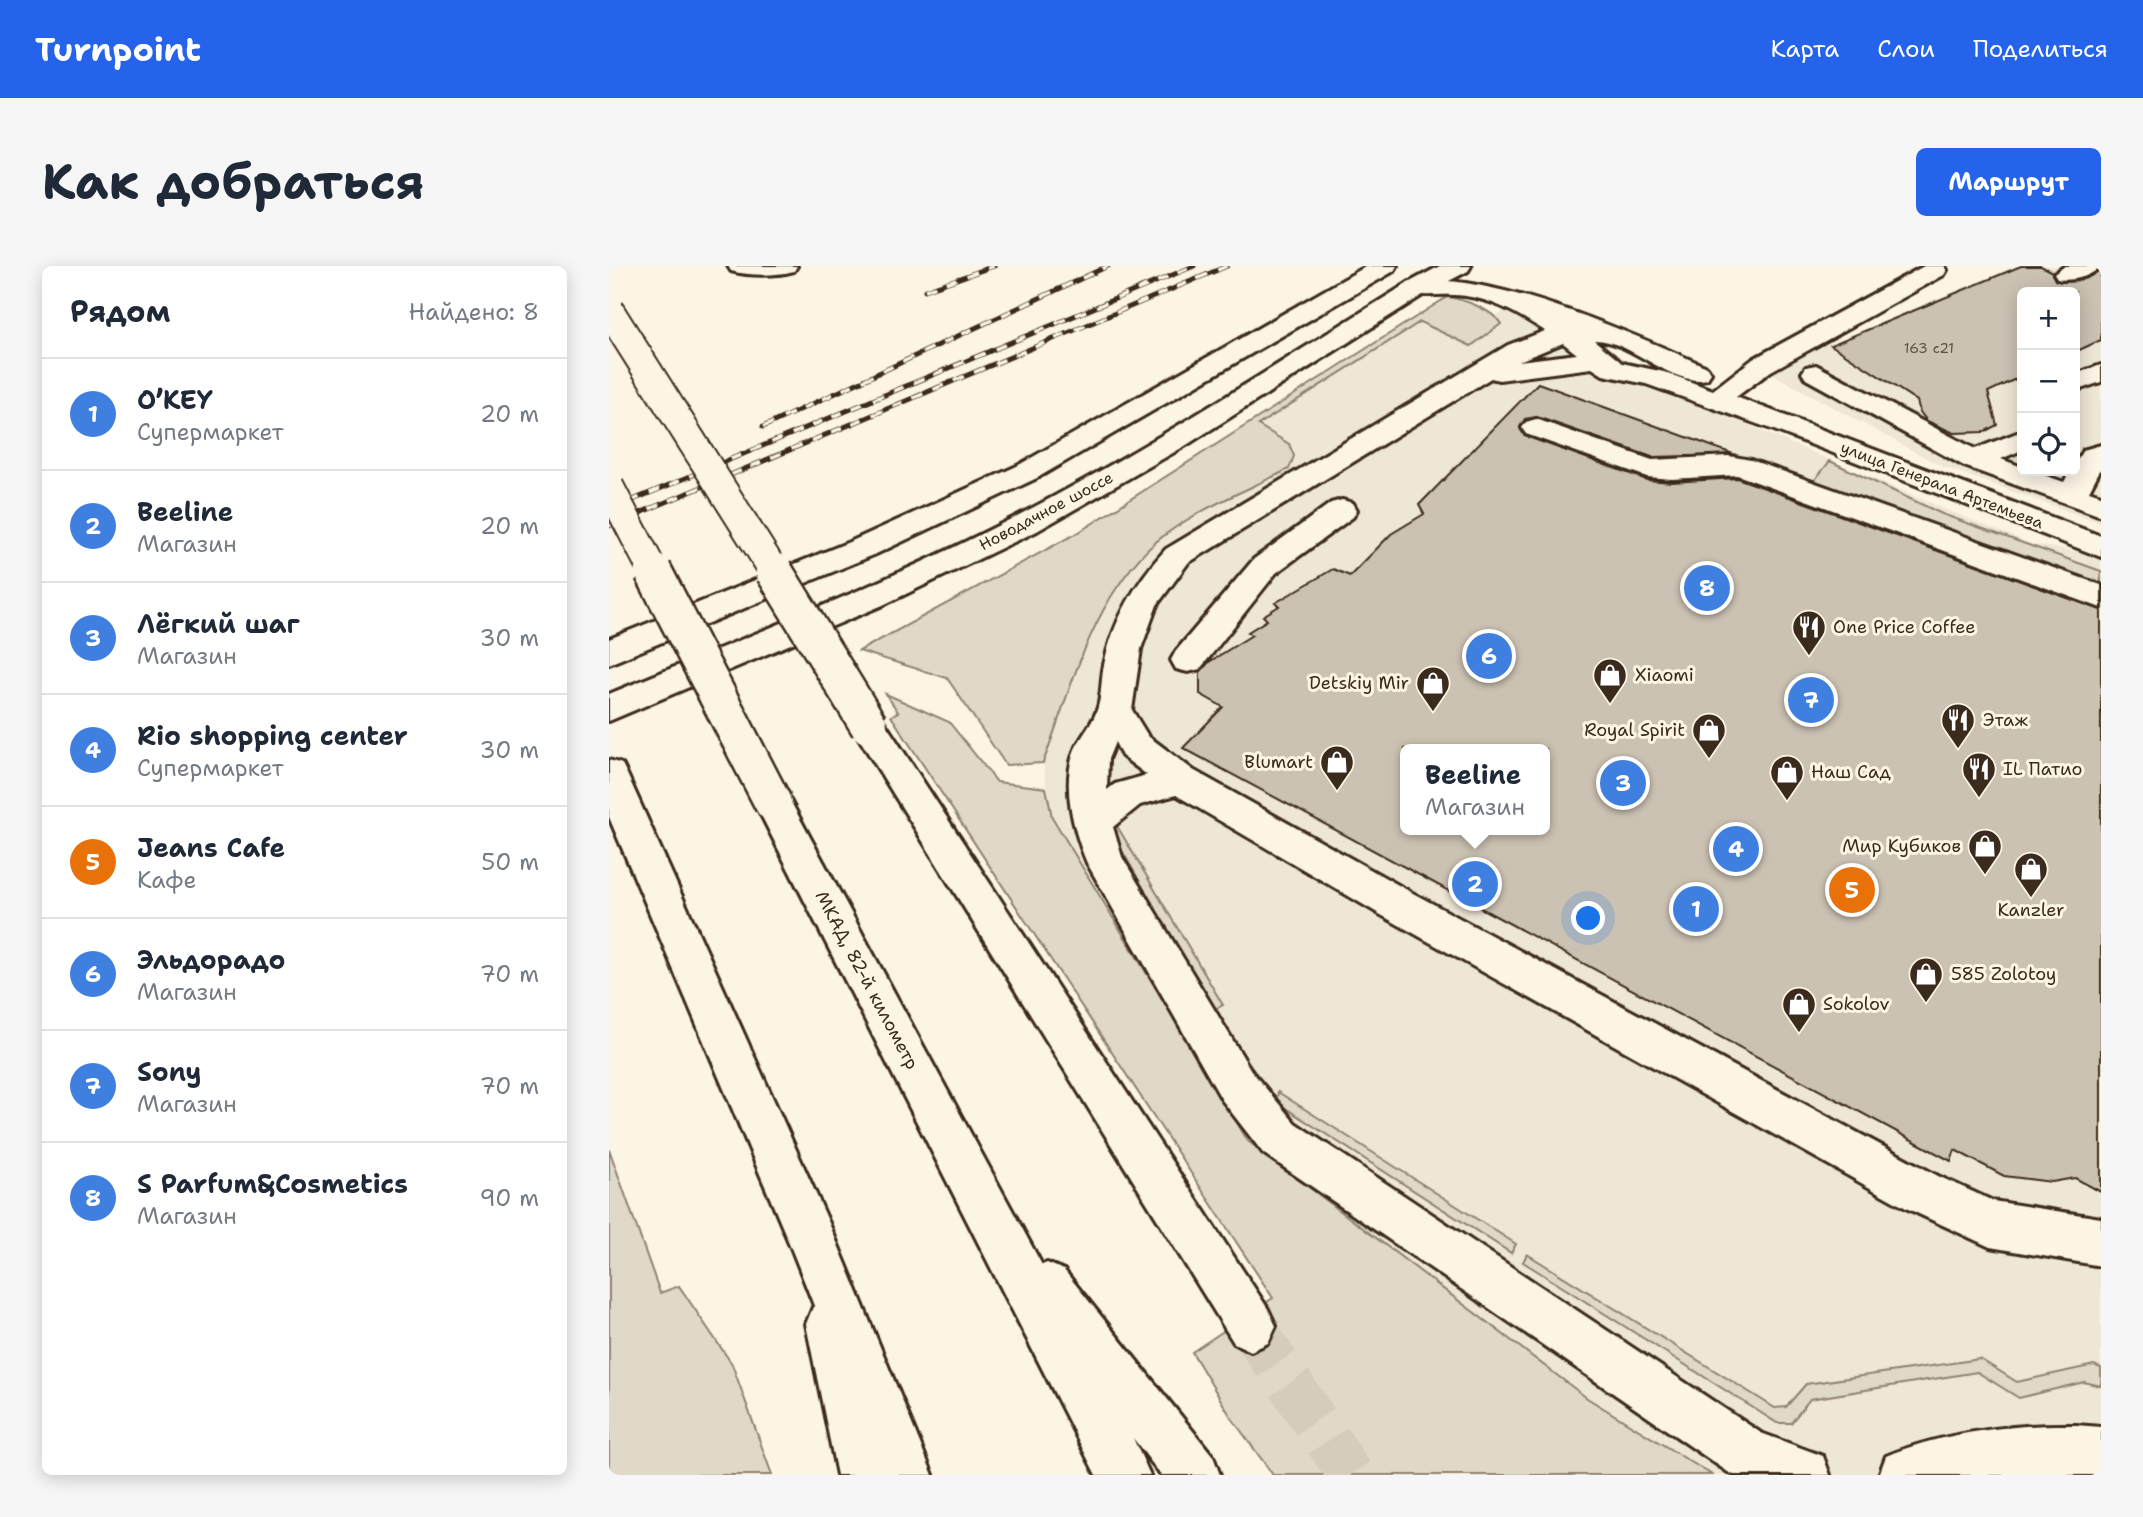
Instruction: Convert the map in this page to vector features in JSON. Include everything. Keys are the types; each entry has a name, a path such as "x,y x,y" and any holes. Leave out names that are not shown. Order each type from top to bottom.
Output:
{"main road":[{"path":"740,266 785,266"},
{"path":"609,652 865,547 1027,472 1385,266"},
{"name":"Новодачное шоссе","path":"609,708 893,587 1027,523 1108,478 1417,288 1459,266"},
{"path":"1468,266 1474,277 1513,303 1517,313 1495,344 1479,356 1474,376"},
{"path":"1723,394 1762,365 1935,270"},
{"path":"1417,288 1455,288 1513,303"},
{"name":"улица Генерала Артемьева","path":"1513,303 1565,333 1604,346"},
{"name":"улица Генерала Артемьева","path":"1513,303 1604,346 1625,373 1657,366 1784,424 2101,547"},
{"path":"609,310 657,382 869,726 1251,1326"},
{"path":"1565,333 1517,351 1474,376 1196,542 1159,574 1141,604 1130,633 1122,660 1114,711 1090,758 1095,841 1237,1086 1279,1138 1746,1454 1804,1475"},
{"path":"1474,376 1604,346"},
{"path":"1816,373 1974,460 2101,506"},
{"path":"2080,381 2101,373"},
{"path":"1537,428 1665,472 1726,464 1741,466 2101,597"},
{"path":"1974,460 2017,442"},
{"path":"2072,495 2090,452"},
{"name":"МКАД, 82-й километр","path":"609,486 1124,1475"},
{"path":"1188,660 1265,566 1342,510 1290,487"},
{"path":"1114,711 1135,746 1180,780 1441,928 1922,1192 1990,1224 2101,1242"},
{"path":"609,774 812,1240 907,1475"},
{"path":"1092,823 1128,794 1180,780"},
{"path":"991,1217 1194,1475"},
{"path":"812,1240 863,1475"},
{"path":"1905,1475 1998,1454 2067,1448 2101,1453"}],"shaded area":[{"path":"2016,266 2101,266 2101,523 1941,466 1765,370"},
{"path":"1447,297 1477,306 1492,314 1501,324 1471,346 1420,322 1258,425 1289,444 1294,456 1289,469 1187,520 1157,541 1135,563 1116,588 1087,644 1043,763 1006,765 947,678 859,651 1079,532"},
{"path":"1515,304 1592,352 1654,378 1706,407 2031,544 2101,555 2101,1475 1712,1475 1587,1398 1248,1141 1051,817 1043,763 1092,630 1126,575 1158,540 1196,516 1258,425 1421,322 1471,346 1501,324 1496,316"},
{"path":"1830,461 1942,514 2101,571 2101,586 1814,481"},
{"path":"886,694 949,722 997,782 1046,788 1052,817 1248,1141 1587,1398 1712,1475 1273,1475 1231,1417 1192,1352 1273,1298 891,716 898,712"},
{"path":"1117,826 1223,1005 1213,1010 1112,833"},
{"path":"1278,1092 1516,1244 1511,1253 1276,1102"},
{"path":"609,1149 660,1293 679,1286 732,1364 772,1475 609,1475"},
{"path":"1527,1254 1775,1408 1786,1407 1806,1384 1980,1359 2017,1382 2094,1365 2101,1368 2101,1386 2084,1382 2019,1398 1977,1372 1810,1399 1791,1423 1777,1423 1523,1262"}],"building":[{"path":"2021,266 2041,266 2052,272 2055,280 2062,282 2087,278 2101,269 2101,340 2080,350 2080,287 2017,287 2017,378 1988,392 1997,425 1984,432 1954,433 1927,421 1920,412 1917,401 1831,345"},
{"path":"1538,383 1736,455 1652,457 1537,417 1525,419 1520,427 1525,436 1647,480 1672,482 1737,478 2101,610 2101,1192 2075,1178 2052,1182 2004,1176 1955,1150 1951,1161 1183,748 1223,707 1200,694 1200,672 1209,662 1252,635 1248,632 1267,620 1263,616 1279,606 1275,603 1333,569 1350,576 1391,534 1424,514 1419,505"}],"tunnel":[{"path":"1251,1326 1351,1475"}],"railway":[{"path":"925,290 994,266"},
{"path":"763,427 1108,266"},
{"path":"609,510 1194,266"},
{"path":"609,526 1227,266"}],"place":[{"name":"S Parfum&Cosmetics","path":"1707,588"},
{"name":"Эльдорадо","path":"1489,656"},
{"name":"One Price Coffee","path":"1809,657"},
{"name":"Sony","path":"1811,700"},
{"name":"Xiaomi","path":"1610,705"},
{"name":"Detskiy Mir","path":"1433,713"},
{"name":"Этаж","path":"1958,750"},
{"name":"Royal Spirit","path":"1709,760"},
{"name":"Лёгкий шаг","path":"1623,783"},
{"name":"Blumart","path":"1337,792"},
{"name":"IL Патио","path":"1979,799"},
{"name":"Наш Сад","path":"1787,802"},
{"name":"Rio shopping center","path":"1736,849"},
{"name":"Мир Кубиков","path":"1985,876"},
{"name":"Beeline","path":"1475,884"},
{"name":"Jeans Cafe","path":"1852,890"},
{"name":"Kanzler","path":"2031,899"},
{"name":"O’KEY","path":"1696,909"},
{"name":"585 Zolotoy","path":"1926,1004"},
{"name":"Sokolov","path":"1799,1034"}]}
